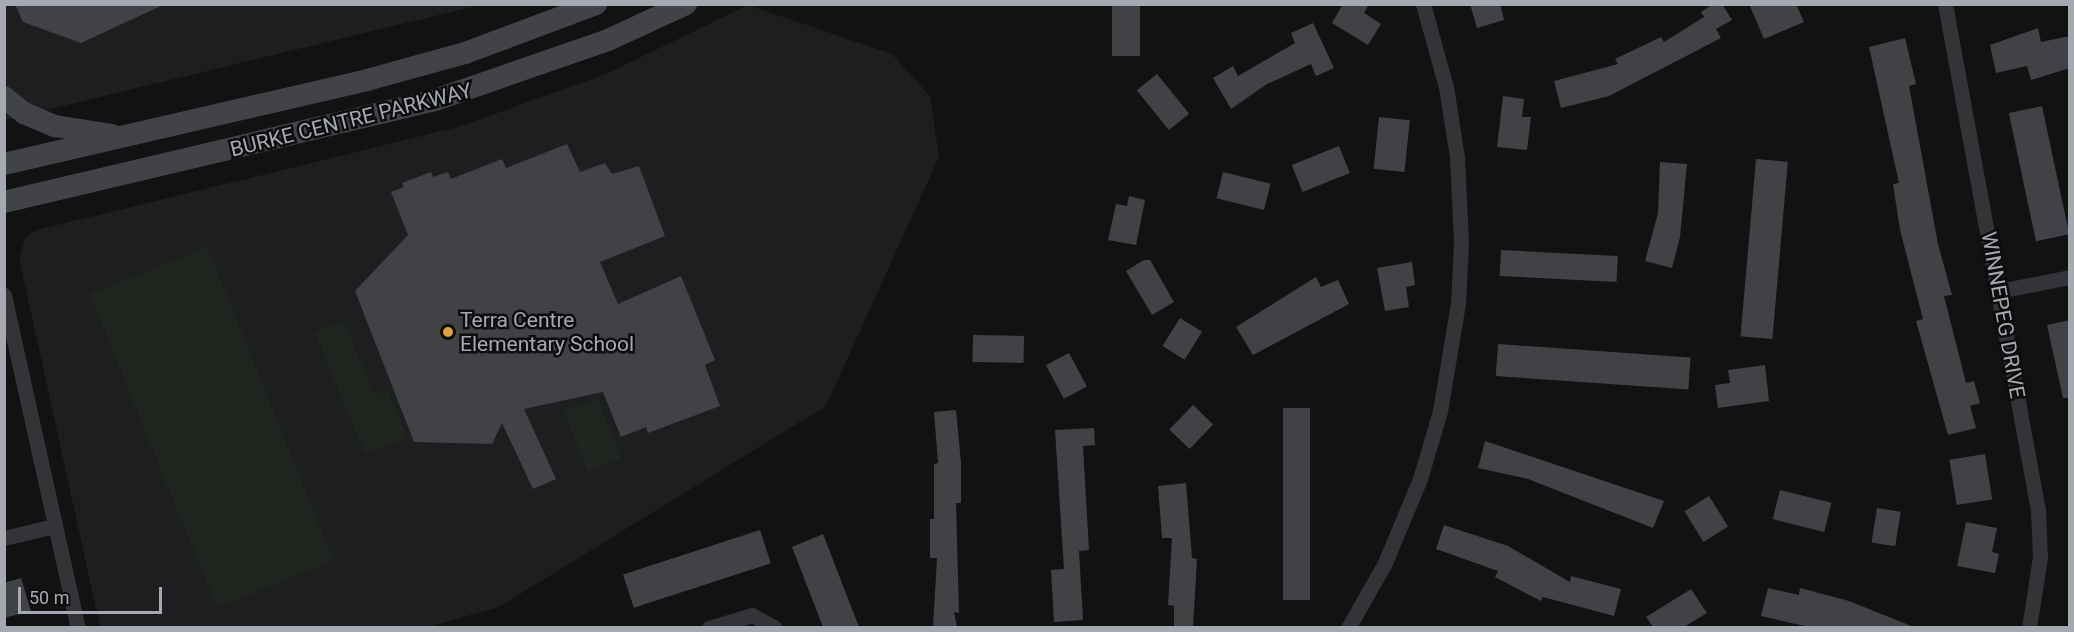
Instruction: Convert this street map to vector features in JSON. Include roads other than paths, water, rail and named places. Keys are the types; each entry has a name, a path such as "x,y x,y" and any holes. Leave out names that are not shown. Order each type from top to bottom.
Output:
{"main road":[{"name":"BURKE CENTRE PARKWAY","path":"4,164 125,137 465,53 596,4"},
{"name":"BURKE CENTRE PARKWAY","path":"4,202 435,100 608,40 686,4"},
{"path":"4,97 24,113 56,126 125,137"}],"street":[{"path":"1348,627 1383,565 1420,479 1440,411 1458,304 1461,242 1457,157 1446,87 1423,4"},
{"name":"WINNEPEG DRIVE","path":"1947,5 2040,530 2029,627"},
{"path":"1999,291 2070,277"},
{"path":"4,295 78,627"},
{"path":"4,538 54,526"},
{"path":"710,627 752,615 775,627"}],"place":[{"name":"Terra Centre Elementary School","path":"448,332"}]}
